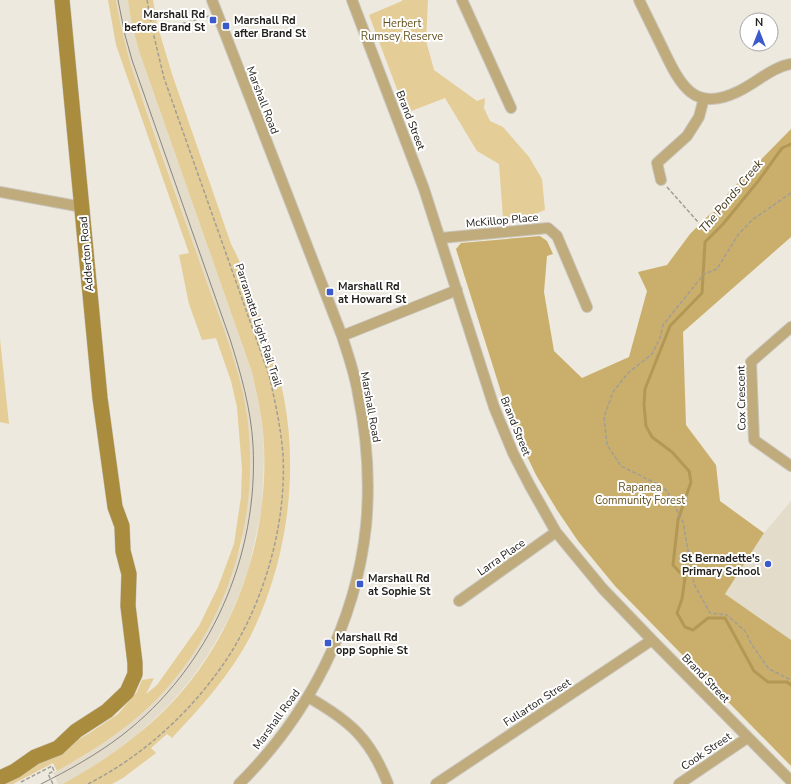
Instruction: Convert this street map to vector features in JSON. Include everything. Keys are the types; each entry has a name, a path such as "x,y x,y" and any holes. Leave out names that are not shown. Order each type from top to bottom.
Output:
{"main road":[{"name":"Adderton Road","path":"0,769 19,756 76,731 107,711 127,692 135,674 135,662 128,606 118,576 118,556 113,524 115,507 100,398 62,0"},
{"name":"Adderton Road","path":"0,778 15,771 35,757 58,748 76,731"}],"street":[{"name":"Marshall Road","path":"212,0 342,336 358,393 367,474 366,527 359,567 351,600 336,643 308,697 297,714 270,749 239,784"},
{"name":"Brand Street","path":"352,0 424,189 500,422 513,453 530,486 556,532 603,589 747,738 791,781"},
{"path":"462,0 511,108"},
{"path":"639,0 677,77 686,89 693,94 704,98 714,99 735,94 778,68 791,64"},
{"path":"661,180 657,163 687,136 699,116 704,98"},
{"path":"0,192 82,207"},
{"name":"McKillop Place","path":"441,238 548,228 557,236 587,307"},
{"path":"342,336 457,290"},
{"name":"Cox Crescent","path":"791,327 751,362 754,440 791,466"},
{"name":"Larra Place","path":"459,601 556,532"},
{"name":"Fullarton Street","path":"436,784 652,640"},
{"path":"308,697 334,712 357,732 375,757 388,784"},
{"name":"Cook Street","path":"679,784 747,738"}],"path":[{"name":"Parramatta Light Rail Trail","path":"88,784 102,777 148,746 186,711 215,677 235,647 258,596 266,574 277,531 282,496 282,449 278,414 269,375 164,78 147,0"},
{"path":"153,32 216,13"},
{"path":"661,180 699,222"},
{"path":"791,193 752,220 738,235 717,269 704,274 663,325 660,338 652,354 628,373 613,392 604,417 607,444 622,466 666,490 669,495 683,522 694,584 710,613 727,615 745,631 752,645 769,669 791,680"},
{"path":"18,784 52,766 54,771 48,774 53,784"}],"shaded area":[{"path":"116,0 128,0 131,21 139,51 252,372 263,432 264,457 262,508 248,571 239,595 227,622 192,678 168,706 136,736 85,772 63,784 58,784 53,773 85,755 123,728 156,699 182,669 203,638 241,547 250,474 250,452 247,423 242,390 234,360 129,59"},
{"name":"St Bernadette's Primary School","path":"791,501 791,652 725,594 764,533"}],"green space":[{"path":"108,0 116,0 129,59 225,333 242,389 249,430 250,472 246,514 238,555 224,595 206,633 183,668 156,700 133,721 109,739 84,756 57,771 53,763 13,784 0,784 88,734 118,714 137,692 142,680 154,678 146,694 157,685 199,626 218,587 234,544 241,497 242,469 237,407 231,381 216,338 202,340 189,304 179,255 189,253 116,45"},
{"path":"128,0 153,0 157,24 172,74 231,244 244,272 277,368 284,398 288,428 290,459 289,490 281,551 273,581 250,637 224,677 172,738 167,734 151,748 156,753 123,778 112,784 63,784 105,759 144,729 168,707 193,679 214,647 231,614 245,579 255,543 262,506 264,468 263,431 252,372 139,51 131,21"},
{"name":"Herbert Rumsey Reserve","path":"402,0 428,0 426,41 434,70 477,101 485,98 484,108 490,121 503,127 529,157 542,179 545,210 530,216 503,218 499,164 477,151 445,98 406,113 369,15"},
{"name":"Rapanea Community Forest","path":"791,129 791,237 683,332 686,425 716,465 720,501 764,533 725,594 791,640 791,766 615,586 578,541 557,510 536,475 516,433 502,395 456,249 461,243 540,236 547,241 553,254 547,256 544,292 554,351 582,378 629,357 647,291 638,272 667,265 690,234 710,214 716,211 729,192"},
{"path":"0,339 9,424 0,422"}],"waterway":[{"name":"The Ponds Creek","path":"791,144 782,148 759,180 723,224 705,242 702,293 670,326 645,389 644,405 646,426 652,437 672,452 689,471 691,482 678,520 673,565 685,578 682,599 677,613 685,627 693,630 708,618 725,618 754,671 768,682 787,682 791,685"}],"tram line":[{"path":"41,784 82,762 121,736 152,709 180,677 203,643 223,607 237,568 247,528 253,487 252,432 248,405 238,365 132,60 118,0"}],"place":[{"name":"Marshall Rd before Brand St","path":"213,20"},
{"name":"Marshall Rd after Brand St","path":"226,26"},
{"name":"Marshall Rd at Howard St","path":"330,292"},
{"name":"St Bernadette's Primary School","path":"768,564"},
{"name":"Marshall Rd at Sophie St","path":"360,584"},
{"name":"Marshall Rd opp Sophie St","path":"328,643"}]}
